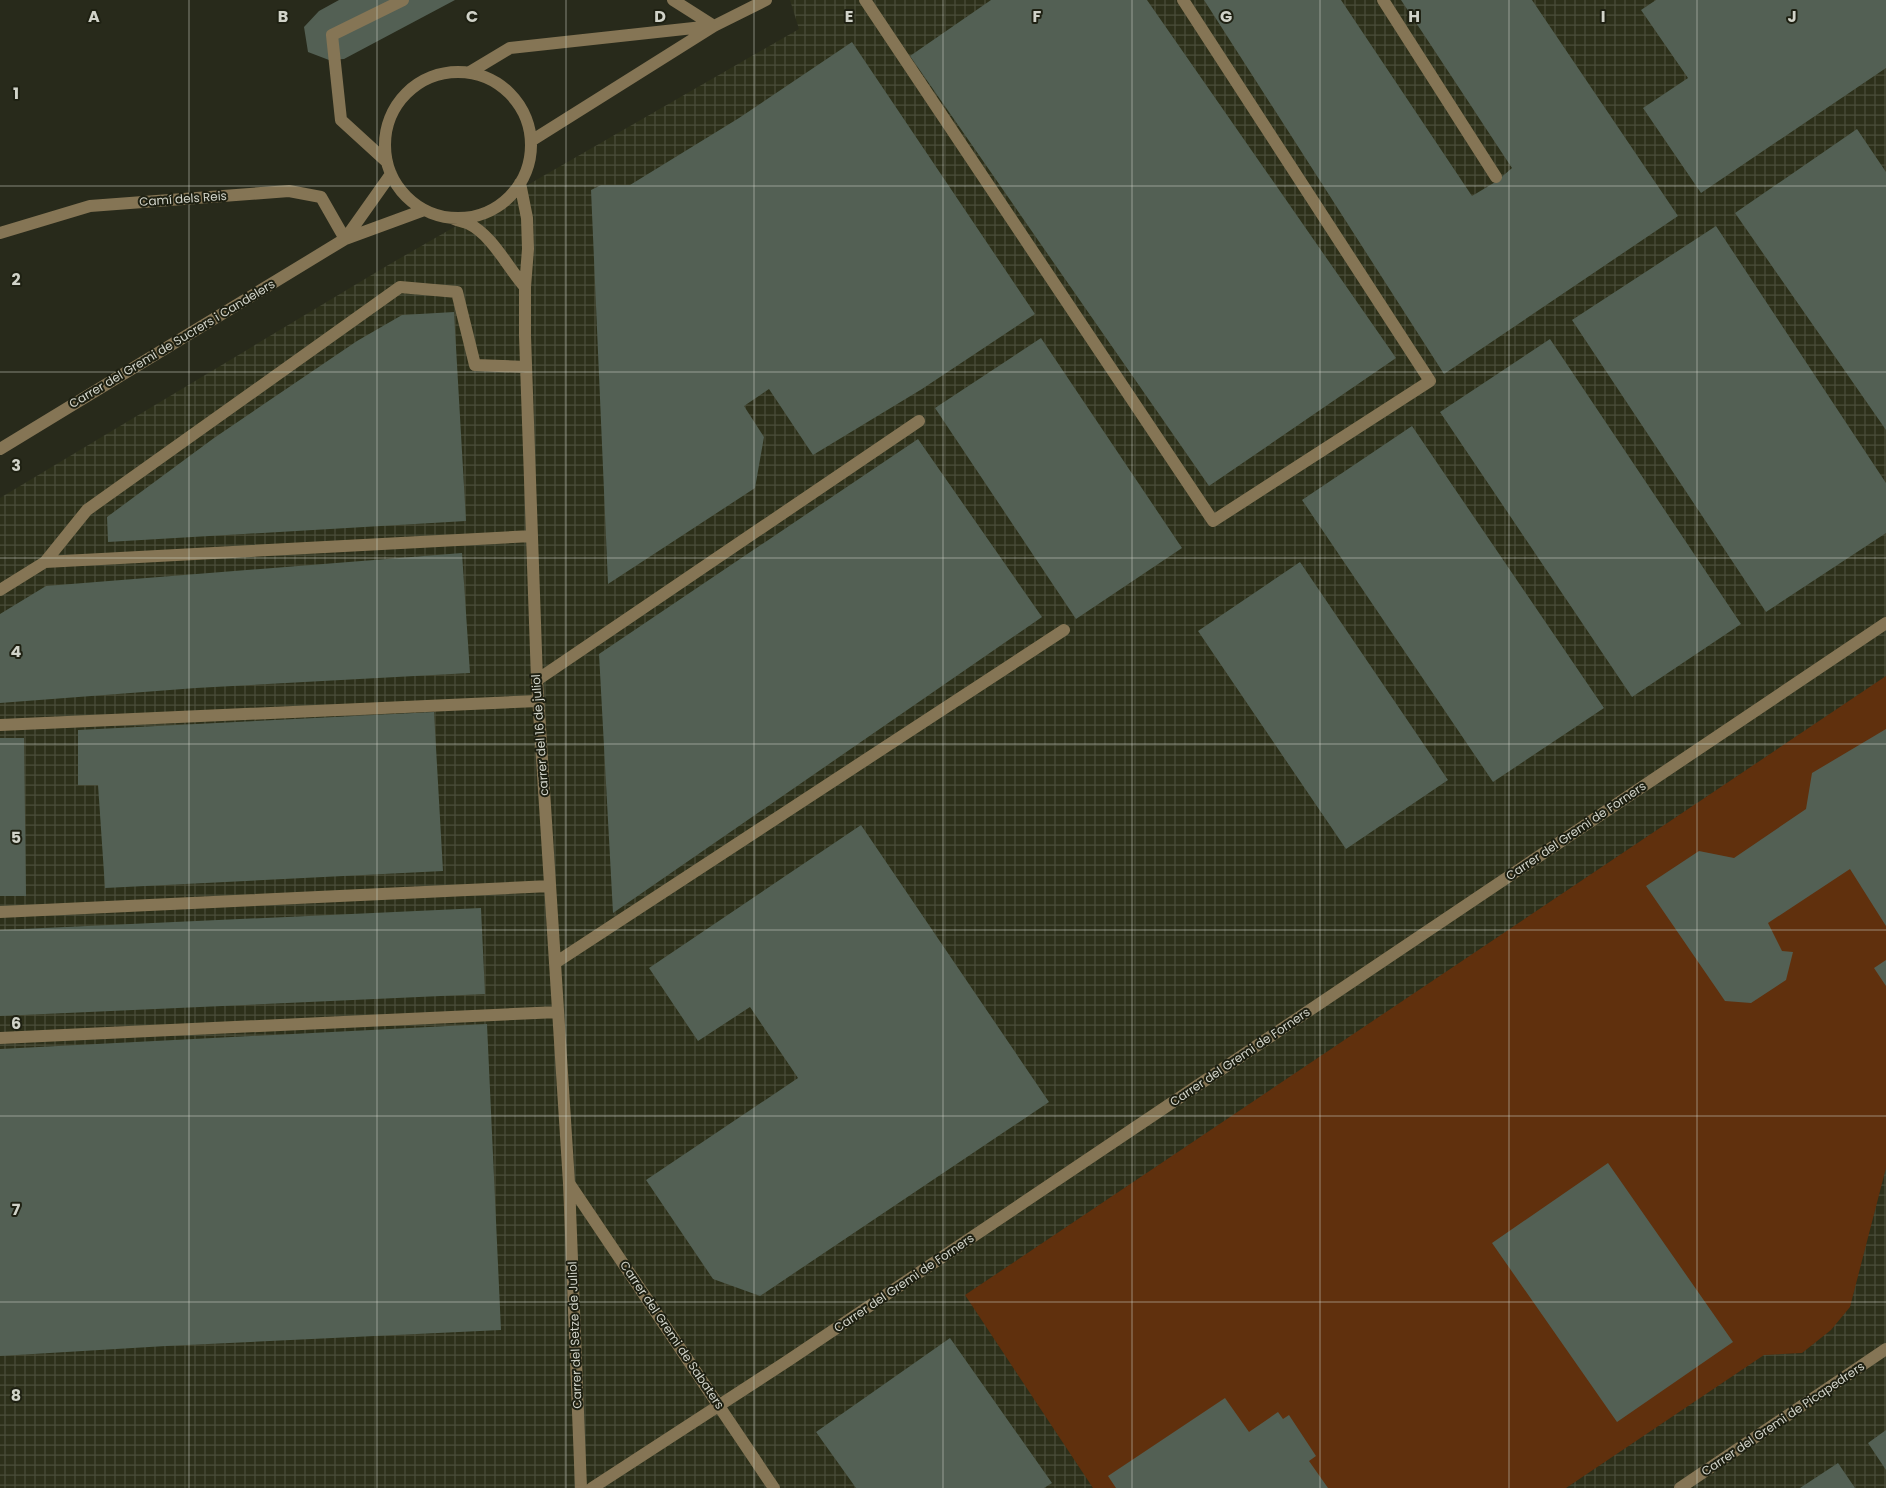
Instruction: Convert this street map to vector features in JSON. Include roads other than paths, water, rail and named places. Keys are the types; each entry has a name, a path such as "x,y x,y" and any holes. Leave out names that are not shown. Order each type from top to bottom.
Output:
{"street":[{"path":"403,0 332,36 341,120 389,168 407,198 424,210 470,224 486,236 525,286"},
{"path":"673,0 714,26"},
{"path":"531,141 714,26 766,0"},
{"path":"864,0 1213,522 1430,381 1183,0"},
{"path":"1383,0 1496,177"},
{"path":"470,72 510,48 714,26"},
{"path":"389,168 385,143 390,118 402,97 421,81 445,73 470,72 493,80 512,95 526,116 531,141 529,162 520,183 506,200 487,211 466,217 445,216"},
{"name":"Carrer del Gremi de Sucrers i Candelers","path":"345,239 389,168"},
{"name":"carrer del 16 de juliol","path":"520,183 527,218 528,249 525,286 526,367 538,701 570,1183"},
{"name":"Camí dels Reis","path":"0,233 90,206 289,191 321,198 345,239"},
{"name":"Carrer del Gremi de Sucrers i Candelers","path":"0,449 345,239 424,210"},
{"path":"0,590 45,562 87,510 400,286 457,292 475,365 526,367"},
{"path":"537,680 919,421"},
{"path":"45,562 532,536"},
{"name":"Carrer del Gremi de Forners","path":"592,1488 720,1407 1886,622"},
{"path":"555,963 1064,630"},
{"path":"0,725 538,701"},
{"path":"0,912 550,886"},
{"path":"0,1038 558,1012"},
{"name":"Carrer del Gremi de Sabaters","path":"570,1183 774,1488"},
{"name":"Carrer del Setze de Juliol","path":"570,1183 581,1488"},
{"name":"Carrer del Gremi de Picapedrers","path":"1680,1488 1886,1349"}]}
